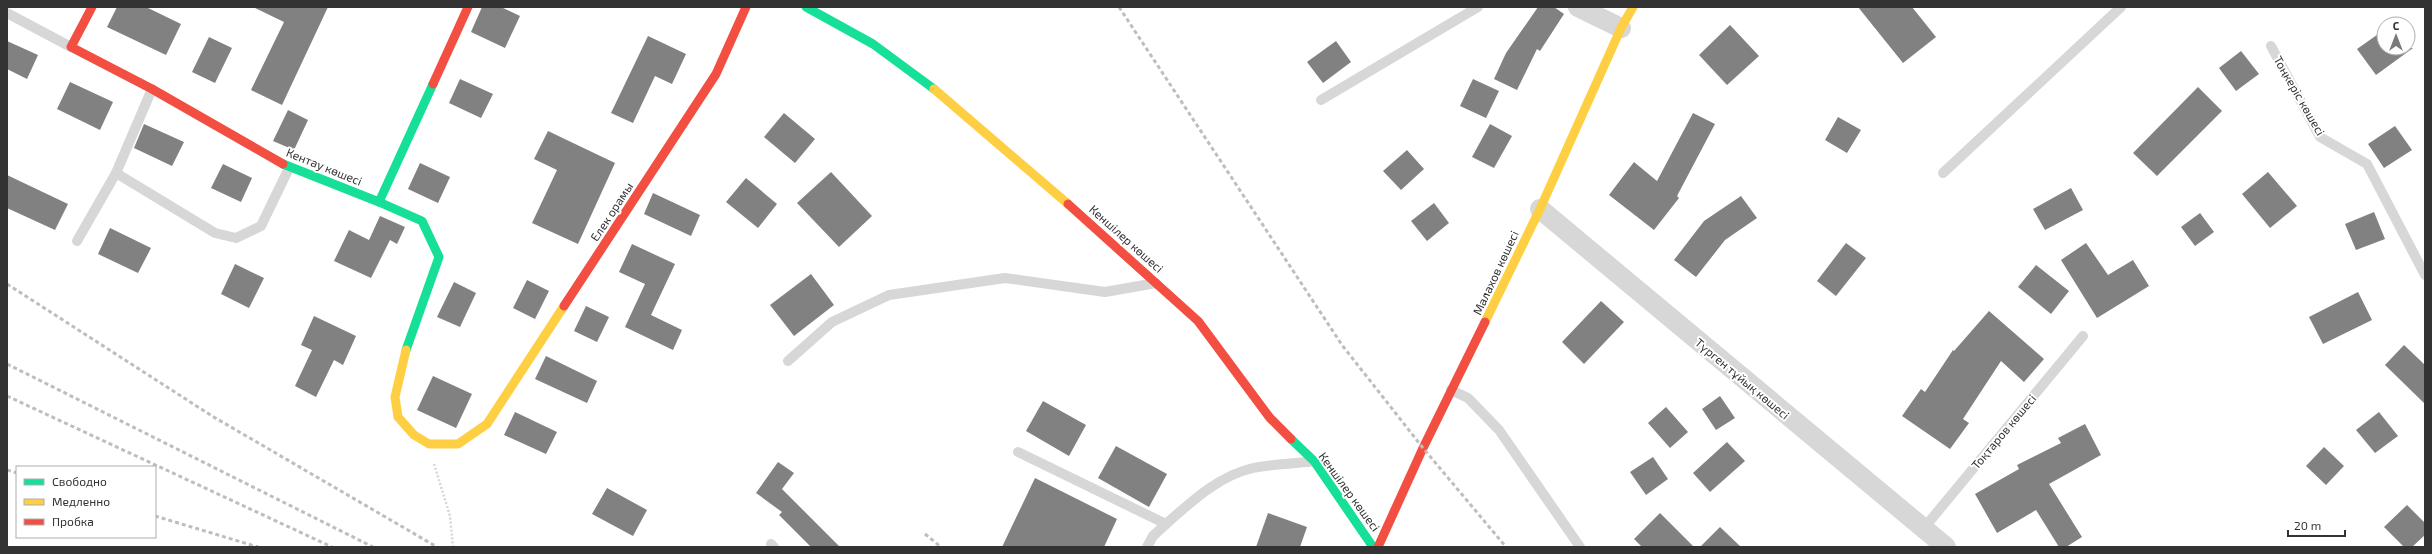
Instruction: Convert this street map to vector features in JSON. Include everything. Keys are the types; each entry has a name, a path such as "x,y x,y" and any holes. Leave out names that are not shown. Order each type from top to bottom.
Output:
{"street":[{"path":"71,47 92,7"},
{"path":"379,202 468,7"},
{"name":"Елек орамы","path":"429,444 458,444 487,424 716,74 746,7"},
{"name":"Кеншілер көшесі","path":"806,7 873,44 939,93 1198,321 1270,418 1314,461 1373,547"},
{"path":"1578,7 1621,28"},
{"name":"Малахов көшесі","path":"1378,547 1451,390 1485,324 1540,209 1621,28 1633,7"},
{"name":"Кентау көшесі","path":"71,47 152,89 289,168 379,202 422,222 439,257 404,354 395,397 398,417 414,435 429,444"},
{"name":"Түрген тұйық көшесі","path":"1540,209 1946,547"}],"lane":[{"path":"1321,100 1478,7"},
{"path":"1943,173 2121,7"},
{"path":"7,13 71,47"},
{"name":"Тоңкерiс көшесі","path":"2270,46 2320,138 2367,164 2425,275"},
{"path":"77,241 116,173 152,89"},
{"path":"116,173 215,233 236,238 261,226 289,168"},
{"path":"788,360 832,322 889,295 1005,278 1105,292 1156,283"},
{"name":"Тоқтаров көшесі","path":"1924,528 2083,336"},
{"path":"1451,390 1468,398 1499,430 1580,547"},
{"path":"1018,452 1166,524"},
{"path":"1146,547 1153,536 1166,524 1194,500 1225,479 1252,468 1314,461"}],"path":[{"path":"429,444 450,516 453,547"}],"building":[{"path":"117,7 146,7 181,24 166,55 107,27"},
{"path":"253,7 328,7 282,105 251,90 284,22"},
{"path":"482,7 501,7 520,16 505,48 471,32"},
{"path":"1538,7 1554,7 1564,14 1540,51 1537,49 1517,90 1494,79 1506,53"},
{"path":"1858,7 1912,7 1936,37 1903,63"},
{"path":"1730,25 1759,56 1727,85 1699,55"},
{"path":"648,36 686,54 672,84 655,76 633,123 611,113"},
{"path":"2376,36 2376,56 2402,56 2376,75 2357,49"},
{"path":"209,37 232,48 215,83 192,72"},
{"path":"7,41 38,55 27,79 7,69"},
{"path":"1336,41 1351,62 1323,83 1307,62"},
{"path":"2241,51 2259,74 2236,91 2219,68"},
{"path":"460,79 493,94 481,118 449,103"},
{"path":"1473,79 1499,91 1486,118 1460,106"},
{"path":"70,82 113,102 100,130 57,109"},
{"path":"2198,87 2222,111 2157,176 2133,153"},
{"path":"288,110 308,120 294,150 273,141"},
{"path":"784,113 815,139 795,163 764,137"},
{"path":"1693,113 1715,124 1677,196 1679,198 1654,230 1609,195 1634,162 1657,181"},
{"path":"1838,117 1861,130 1847,153 1825,140"},
{"path":"144,124 184,142 172,166 134,148"},
{"path":"1490,124 1512,136 1494,168 1472,157"},
{"path":"2395,126 2412,150 2384,168 2368,144"},
{"path":"548,131 615,163 578,244 532,223 557,170 534,159"},
{"path":"1407,150 1424,169 1401,190 1383,171"},
{"path":"420,163 450,177 438,203 408,189"},
{"path":"223,164 252,178 241,202 211,188"},
{"path":"831,172 872,216 839,247 797,203"},
{"path":"2268,172 2297,206 2270,228 2242,194"},
{"path":"7,175 68,204 55,230 7,208"},
{"path":"746,178 777,204 758,228 726,202"},
{"path":"2071,188 2083,210 2045,230 2033,209"},
{"path":"653,193 700,215 691,236 644,214"},
{"path":"1741,196 1757,218 1725,240 1696,277 1674,260 1704,221"},
{"path":"1434,203 1449,223 1427,241 1411,221"},
{"path":"2374,212 2385,239 2356,250 2345,224"},
{"path":"2200,213 2214,232 2195,246 2181,227"},
{"path":"380,216 405,227 397,244 390,240 371,278 334,261 349,230 369,240"},
{"path":"110,228 151,248 138,273 98,254"},
{"path":"1846,243 1866,258 1836,296 1817,281"},
{"path":"2086,243 2108,275 2133,260 2149,286 2097,318 2061,260"},
{"path":"632,244 675,264 651,315 682,330 673,350 625,327 645,284 619,272"},
{"path":"235,264 264,278 249,308 221,294"},
{"path":"2036,265 2069,291 2051,314 2018,287"},
{"path":"811,274 834,305 794,336 770,305"},
{"path":"527,280 549,291 535,319 513,308"},
{"path":"454,282 476,293 460,327 437,317"},
{"path":"2358,292 2372,320 2323,344 2309,317"},
{"path":"1601,301 1624,322 1584,364 1562,342"},
{"path":"586,306 609,317 597,342 574,331"},
{"path":"1989,311 2044,359 2024,382 2001,361 1963,419 1969,423 1950,449 1902,416 1921,389 1925,392 1953,350 1954,351"},
{"path":"314,316 356,336 343,365 334,360 316,397 295,386 312,350 301,345"},
{"path":"2404,345 2425,365 2425,404 2385,365"},
{"path":"546,356 597,381 587,403 535,379"},
{"path":"433,376 472,394 456,428 417,410"},
{"path":"1720,396 1735,418 1716,430 1702,409"},
{"path":"1043,401 1086,425 1069,456 1026,431"},
{"path":"1666,407 1688,432 1670,448 1648,423"},
{"path":"515,412 557,432 546,454 504,435"},
{"path":"2379,412 2398,436 2375,453 2356,430"},
{"path":"2085,424 2101,455 2049,484 2082,537 2066,547 2059,547 2036,510 1997,533 1975,494 2019,469 2017,465 2061,443 2058,438"},
{"path":"1727,442 1745,461 1710,492 1693,473"},
{"path":"1116,446 1167,474 1149,507 1098,478"},
{"path":"2324,447 2344,466 2326,485 2306,466"},
{"path":"1653,457 1668,479 1646,495 1630,472"},
{"path":"778,462 794,473 782,489 840,547 811,547 779,515 782,512 756,493"},
{"path":"1035,478 1117,519 1104,547 1002,547"},
{"path":"607,488 647,510 633,536 592,514"},
{"path":"2407,505 2425,523 2425,535 2412,547 2404,547 2384,527"},
{"path":"1268,513 1307,527 1300,547 1256,547"},
{"path":"1660,513 1694,547 1642,547 1634,539"},
{"path":"1720,527 1741,547 1700,547"}],"railway":[{"path":"1119,7 1342,345 1423,448 1506,547"},
{"path":"7,284 212,416 437,547"},
{"path":"7,364 373,547"},
{"path":"7,396 332,547"},
{"path":"7,470 16,473"},
{"path":"156,516 258,547"},
{"path":"925,534 941,547"}],"traffic: fast":[{"path":"806,7 873,44 934,89"},
{"path":"283,164 379,202 433,84"},
{"path":"379,202 422,221 439,257 406,350"},
{"path":"1291,439 1314,461 1373,547"}],"traffic: slow":[{"path":"1485,322 1540,209 1621,28 1633,7"},
{"path":"934,89 1068,204"},
{"path":"406,350 395,397 398,417 414,435 429,444 458,444 487,424 564,306"}],"traffic: jam":[{"path":"92,7 71,47 152,89 283,164"},
{"path":"433,84 468,7"},
{"path":"564,306 716,74 746,7"},
{"path":"1068,204 1198,321 1270,418 1291,439"},
{"path":"1378,547 1423,448 1485,322"}]}
